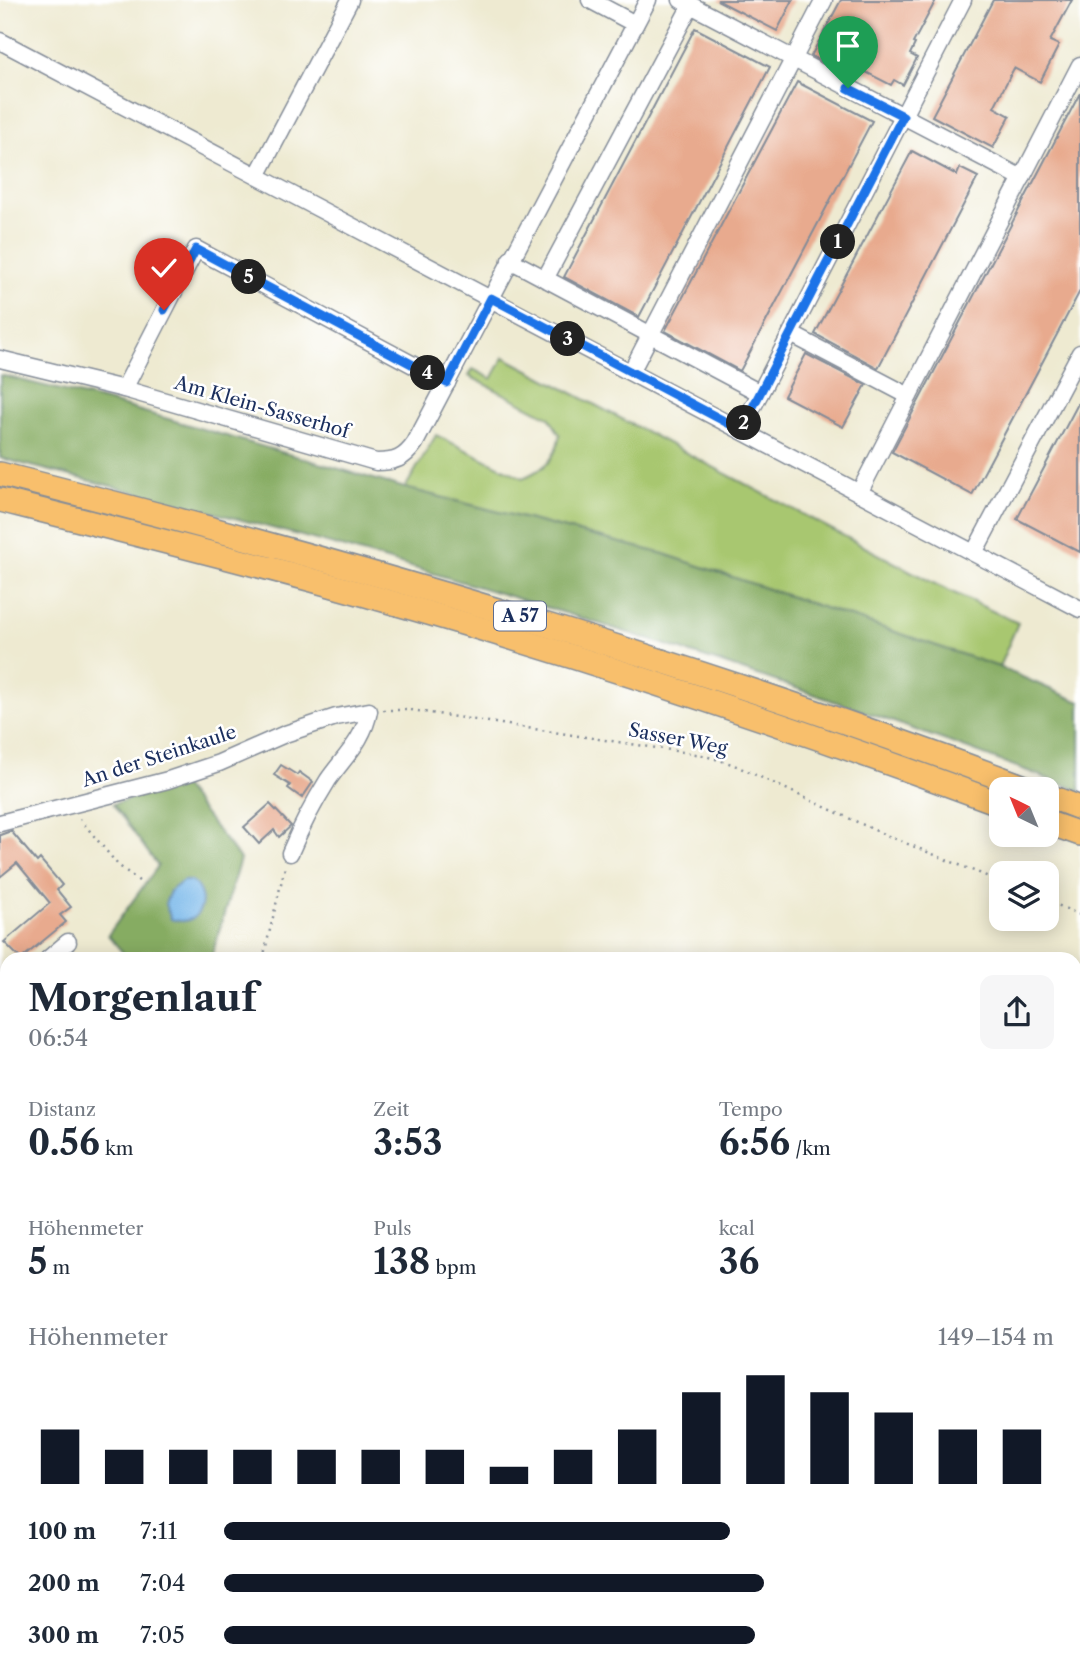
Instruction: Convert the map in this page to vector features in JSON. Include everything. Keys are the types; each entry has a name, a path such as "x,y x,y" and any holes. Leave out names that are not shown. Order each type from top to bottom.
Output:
{"highway":[{"name":"A 57","path":"0,474 178,519 470,601 686,668 998,777"},
{"name":"A 57","path":"0,500 301,577 457,622 674,690 989,800"},
{"path":"1059,800 1080,808"},
{"path":"1059,826 1080,834"}],"street":[{"path":"257,176 350,0"},
{"path":"590,0 635,24"},
{"name":"Am Klein-Sasserhof","path":"0,359 124,388 376,462 393,462 409,453 415,443 648,0"},
{"path":"631,372 824,0"},
{"path":"741,430 962,0"},
{"path":"545,279 686,3 1022,178"},
{"path":"0,41 1080,609"},
{"path":"859,493 1080,65"},
{"path":"124,388 196,249 447,383"},
{"path":"510,260 760,393"},
{"path":"791,334 909,396"},
{"path":"974,553 1080,353"},
{"path":"290,853 305,817 329,779 366,730 369,711"},
{"name":"An der Steinkaule","path":"0,823 167,780 219,763 285,734 323,721 369,711"},
{"path":"56,952 68,942"}],"path":[{"name":"Sasser Weg","path":"369,711 411,710 702,755 732,764 881,833 989,877"},
{"path":"62,808 84,822 118,865 139,881"},
{"path":"264,952 290,853"},
{"path":"1059,906 1080,915"}],"green space":[{"path":"504,357 937,585 1018,623 999,667 664,554 405,488 436,435 523,478 544,467 552,458 560,435 549,417 469,376 473,369 492,379"},
{"path":"0,375 110,402 405,488 664,554 999,667 1080,702 1080,791 1059,783 1059,777 1043,777 898,723 621,630 299,535 0,458"},
{"path":"180,783 240,859 213,952 122,952 108,935 158,866 113,804"}],"water":[{"path":"183,881 192,881 198,888 202,904 195,916 181,921 171,919 165,904 170,891"}],"building":[{"path":"717,0 793,0 777,31"},
{"path":"841,0 936,0 913,43 915,44 910,54 917,58 903,85 894,80 891,85 854,66 850,72 830,61 828,65 811,56"},
{"path":"993,0 1072,0 1050,41 1059,45 1040,82 1014,68 994,107 1010,116 993,148 932,116"},
{"path":"695,28 770,67 639,317 564,277"},
{"path":"797,82 872,121 740,371 665,331"},
{"path":"1080,93 1080,291 972,495 892,452"},
{"path":"912,151 957,175 960,168 978,177 878,368 815,334"},
{"path":"806,354 866,385 843,427 784,396"},
{"path":"1080,400 1080,552 1017,519"},
{"path":"281,765 297,775 299,772 313,782 302,798 288,788 290,785 274,775"},
{"path":"270,804 291,826 279,837 274,830 259,844 244,827"},
{"path":"11,831 37,862 40,859 62,885 57,890 71,907 60,915 66,922 30,952 14,952 4,942 50,903 17,863 0,877 0,835"}],"route":[{"path":"164,310 196,249 447,383 491,298 741,430 903,116 848,88"}]}
